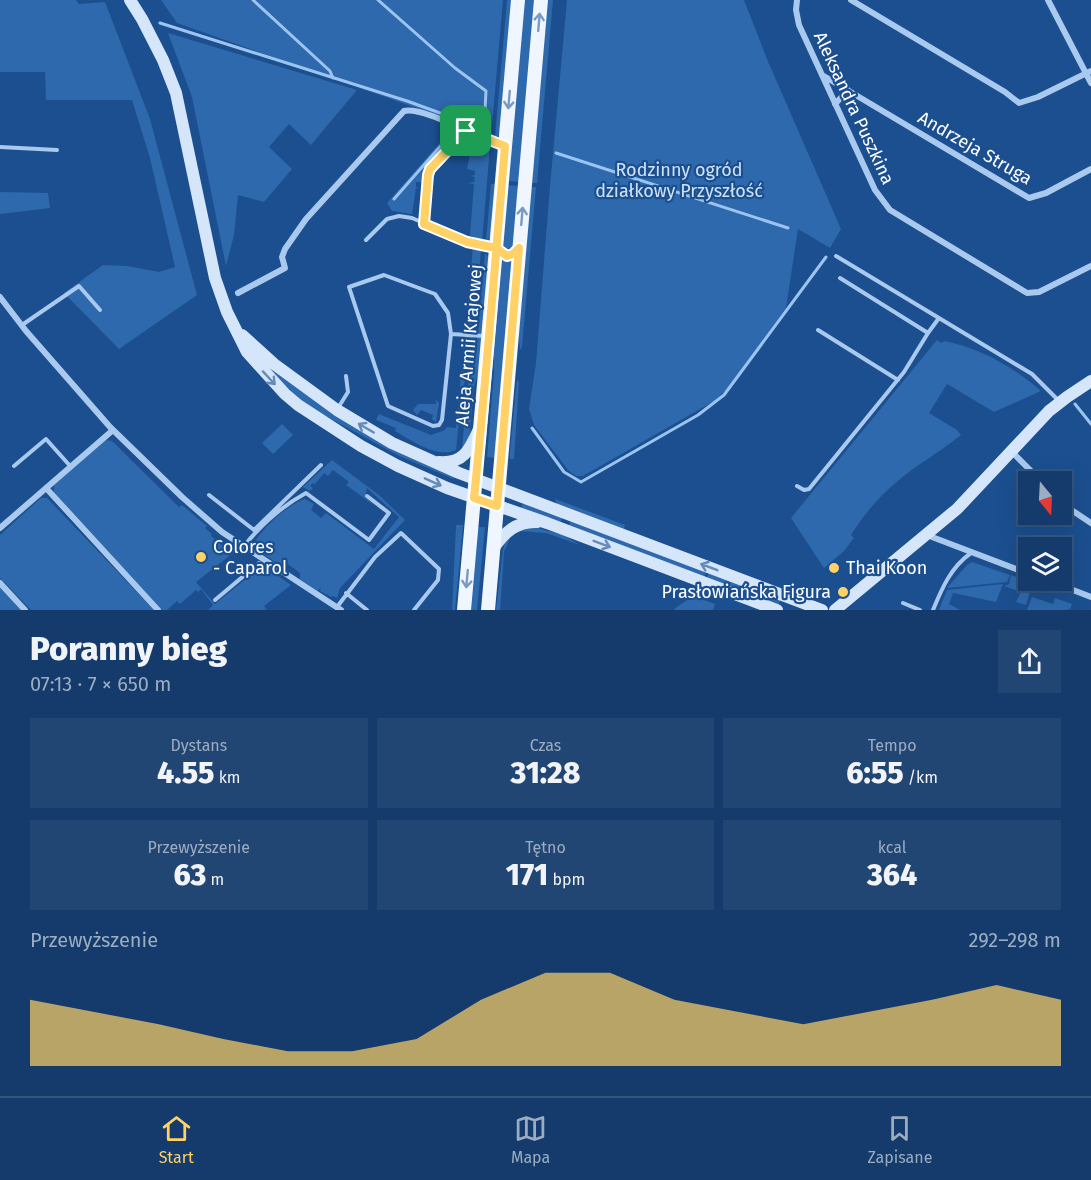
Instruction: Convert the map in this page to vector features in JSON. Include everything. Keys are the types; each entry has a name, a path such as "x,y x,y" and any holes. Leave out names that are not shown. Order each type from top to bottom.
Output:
{"main road":[{"name":"Aleja Armii Krajowej","path":"464,610 518,0"},
{"path":"488,610 541,0"},
{"path":"496,248 507,256 519,248"}],"street":[{"path":"130,0 163,60 176,93 216,278 227,312 255,363 298,405 398,466 474,498 547,523 777,610"},
{"name":"Aleksandra Puszkina","path":"797,0 799,25 879,198 890,210 1027,293 1039,292 1091,266"},
{"path":"851,0 1019,102 1038,97 1088,72"},
{"path":"1048,0 1088,72 1091,82"},
{"name":"Andrzeja Struga","path":"822,75 1029,198 1046,193 1091,169"},
{"path":"835,104 848,90"},
{"path":"238,293 285,268 282,257 285,249 306,219 404,111 413,110 505,146"},
{"path":"0,297 113,430 213,525 339,609"},
{"path":"237,330 274,364 337,410 392,443 476,479 822,610"},
{"path":"835,610 972,495 1060,402 1091,381"},
{"path":"434,462 452,462 462,457 471,447 480,425"},
{"path":"0,528 113,430"},
{"path":"1012,452 1031,471"},
{"path":"46,488 159,610"},
{"path":"1072,509 1091,523"},
{"path":"568,532 564,520 577,517"},
{"path":"493,549 505,533 518,525 533,522 547,523"},
{"path":"929,532 932,537 1018,570"},
{"path":"0,583 25,610"},
{"path":"1072,590 1091,597"}],"lane":[{"path":"424,224 430,169 466,131"},
{"path":"0,147 57,150"},
{"path":"366,240 380,225 393,217 405,217 467,242 496,248"},
{"path":"836,256 1032,374 1060,402"},
{"path":"384,275 435,294 448,313 451,334 442,420 439,425 433,426 388,406 349,287 384,275"},
{"path":"840,278 928,333"},
{"path":"22,325 79,286 100,310"},
{"path":"796,486 804,490 809,489 898,380 939,318"},
{"path":"818,330 898,380"},
{"path":"451,334 488,336"},
{"path":"337,410 348,392 346,376"},
{"path":"14,466 45,439 71,467"},
{"path":"244,546 255,531 321,465"},
{"path":"255,531 287,503 306,493 369,540 389,513 367,496"},
{"path":"209,495 255,531"},
{"path":"339,609 346,593 375,557 401,533 439,569 438,580 414,610"},
{"path":"933,610 948,577 972,553"},
{"path":"215,600 259,563"},
{"path":"346,593 367,610"},
{"path":"903,603 920,610"}],"green space":[{"path":"0,0 76,0 79,4 105,2 150,119 197,295 119,349 64,293 103,265 127,266 159,272 175,267 150,158 132,100 46,100 45,72 0,72"},
{"path":"161,0 503,0 491,137 465,123 456,122 177,23"},
{"path":"507,0 513,0 500,135 495,137"},
{"path":"522,0 536,0 520,182 507,181"},
{"path":"546,0 553,0 537,183 530,183"},
{"name":"Rodzinny ogród działkowy Przyszłość","path":"567,0 744,0 767,59 841,229 830,248 798,229 786,308 727,389 714,401 583,476 576,476 568,470 534,425 529,409 536,363"},
{"path":"168,33 357,90 311,145 289,124 269,147 292,169 264,202 238,195 234,235 226,266 192,97"},
{"path":"452,129 458,131 458,134 427,166 422,182 416,182 416,187 422,189 416,188 412,214 392,211 387,203"},
{"path":"477,141 490,146 482,242 470,235 474,184 467,183 474,182 475,177 470,176 475,175 475,171 467,169 470,153"},
{"path":"491,184 496,184 492,236 486,241"},
{"path":"506,185 520,186 515,246 507,249 501,244"},
{"path":"530,187 536,187 520,350 518,329"},
{"path":"0,192 48,193 50,208 0,214"},
{"path":"473,247 481,251 472,353 462,392 456,450 441,452 416,443 395,431 396,428 376,420 379,414 431,435 447,427 456,428"},
{"path":"485,253 489,258 481,362 474,387 469,441 462,450 467,389 476,353"},
{"path":"501,257 512,259 496,458 487,457 494,373 493,330"},
{"path":"937,340 941,343 944,341 958,344 984,354 1008,366 1041,391 994,412 947,384 929,413 957,430 961,435 909,472 875,502 851,535 854,538 844,551 824,568 791,518"},
{"path":"250,348 263,359 455,475 454,479 399,456 298,401"},
{"path":"517,379 519,382 514,459 510,459 510,451"},
{"path":"436,400 439,403 436,422 432,419 433,415 421,410 417,415 413,410 418,404 436,404"},
{"path":"282,424 293,435 273,454 262,443"},
{"path":"106,440 112,441 179,507 182,505 207,526 205,528 212,534 211,536 233,553 196,582 215,604 263,565 291,585 264,606 267,610 208,610 213,605 201,589 198,592 196,590 180,604 177,601 167,610 162,610 54,492 54,485"},
{"path":"332,460 379,495 405,520 340,588 337,598 320,591 321,587 318,591 300,579 300,573 288,564 285,568 255,549 253,545 276,518 291,506 305,499 314,504 311,510 321,518 326,513 374,549 399,517 367,488 365,497 375,506 346,485 349,482 333,470 328,476 324,473 315,484 313,483 310,491 303,487 292,497"},
{"path":"41,498 47,498 154,610 31,610 0,578 0,535"},
{"path":"555,499 625,525 624,529 557,504"},
{"path":"523,503 563,517 560,523 521,508"},
{"path":"570,521 706,572 704,577 569,526"},
{"path":"456,525 463,525 455,610 452,610"},
{"path":"476,527 485,527 477,610 468,610"},
{"path":"534,527 563,535 580,545 546,533 517,531"},
{"path":"510,538 504,552 500,610 496,610 503,550 505,542"},
{"path":"972,562 1010,575 1007,582 947,588"},
{"path":"709,573 781,600 778,605 707,578"},
{"path":"1011,575 1018,578 1018,591 1004,586 1009,584"},
{"path":"1003,584 996,602 953,593 949,604 960,610 939,610 947,590"},
{"path":"0,586 22,610 0,610"},
{"path":"1018,591 1030,591 1026,605 1016,602 1021,592"},
{"path":"693,596 715,604 713,610 674,609"},
{"path":"1032,597 1053,604 1055,598 1072,604 1070,609 1066,610 1027,610"}],"waterway":[{"path":"253,0 330,71 333,78"},
{"path":"160,23 407,101 484,129 486,91 455,68 378,0"},
{"path":"394,199 452,133"},
{"path":"556,153 788,228"},
{"path":"532,428 564,472 581,482 698,415 724,395 826,257"},
{"path":"1075,404 1091,424"}],"place":[{"name":"Colores - Caparol","path":"201,557"},
{"name":"Thai Koon","path":"834,568"},
{"name":"Prasłowiańska Figura","path":"843,592"}],"route":[{"path":"466,131 430,169 424,224 467,242 496,248 507,256 519,248 497,506 474,498 488,336 496,248 502,183 505,146 466,131"}]}
